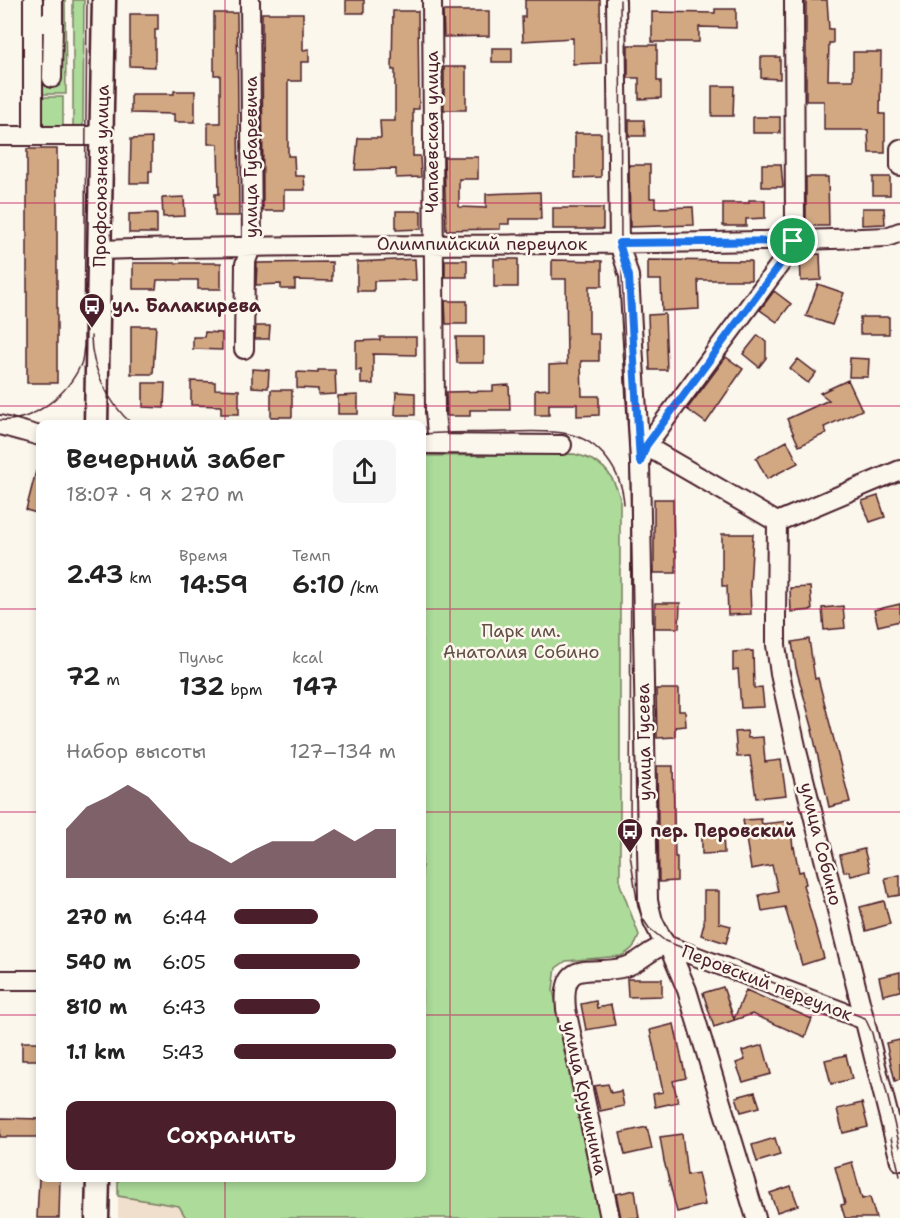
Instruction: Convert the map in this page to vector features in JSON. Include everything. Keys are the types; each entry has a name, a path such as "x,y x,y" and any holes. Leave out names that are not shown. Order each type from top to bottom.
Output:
{"main road":[{"name":"Профсоюзная улица","path":"96,420 104,0"},
{"path":"97,1218 98,1182"}],"street":[{"path":"33,0 33,136"},
{"path":"52,78 53,0"},
{"name":"улица Губаревича","path":"244,349 245,264 252,245 250,0"},
{"name":"Чапаевская улица","path":"430,444 435,412 432,0"},
{"name":"улица Гусева","path":"616,0 619,243 629,276 641,449 648,902 653,921 687,990 756,1218"},
{"path":"794,0 795,225 793,241 786,256 641,449 777,522 900,470"},
{"path":"33,23 52,23"},
{"path":"0,136 101,136"},
{"path":"900,149 900,166"},
{"name":"Олимпийский переулок","path":"99,250 252,245 793,241 887,237 900,232"},
{"path":"0,425 36,435"},
{"path":"430,444 562,445"},
{"name":"улица Собино","path":"777,522 776,626 780,674 797,751 900,1161"},
{"name":"Перовский переулок","path":"569,978 582,970 624,968 666,945 865,1020"},
{"name":"улица Кручинина","path":"569,978 565,987 566,1009 610,1218"},
{"path":"0,980 36,980"}],"shaded area":[{"path":"118,1196 179,1206 186,1218 118,1218"}],"green space":[{"path":"56,0 65,0 66,94 38,94 37,26"},
{"path":"73,0 84,0 83,127 73,127"},
{"path":"38,97 63,97 63,127 38,127"},
{"name":"Парк им. Анатолия Собино","path":"574,454 598,463 604,468 613,481 620,498 620,884 639,935 633,948 621,956 566,961 556,968 553,990 603,1218 186,1218 179,1206 118,1196 118,1182 426,1182 426,456"}],"building":[{"path":"346,0 364,0 364,13 346,13"},
{"path":"525,0 600,0 601,63 573,64 573,38 523,41 522,17 525,17"},
{"path":"806,0 827,0 829,29 833,29 833,43 829,43 828,80 853,80 853,52 881,52 880,114 885,114 885,153 869,153 868,130 824,130 824,101 806,101"},
{"path":"715,9 736,9 736,28 699,27 699,42 652,42 652,12 715,13"},
{"path":"393,11 418,11 419,109 413,109 413,156 420,156 421,177 396,178 396,169 355,170 358,138 381,138 380,121 395,121 395,70 392,70"},
{"path":"443,11 489,11 489,36 444,37"},
{"path":"214,13 237,13 239,216 215,216 215,194 219,194 218,144 208,144 208,123 220,123 220,75 214,75"},
{"path":"262,13 303,13 303,50 309,49 309,62 301,62 301,81 288,81 288,156 294,156 295,176 304,176 305,190 284,190 284,211 263,211"},
{"path":"130,14 158,14 158,30 155,30 155,67 130,66"},
{"path":"628,45 657,45 657,81 661,81 661,98 639,99 639,78 628,78"},
{"path":"492,48 512,48 512,62 492,62"},
{"path":"761,57 780,57 780,79 761,78"},
{"path":"444,67 466,67 466,110 444,110"},
{"path":"712,86 734,86 733,116 712,116"},
{"path":"174,91 195,91 195,122 174,122 174,114 131,113 131,94 174,94"},
{"path":"753,117 780,117 780,133 753,133"},
{"path":"629,120 644,120 645,136 629,136"},
{"path":"575,133 601,133 601,177 575,178"},
{"path":"152,138 152,171 149,171 149,183 130,183 131,139"},
{"path":"27,149 57,149 57,383 27,383"},
{"path":"444,157 478,157 478,179 459,179 459,207 486,208 486,194 540,192 541,219 509,219 509,224 500,224 500,229 446,230"},
{"path":"762,164 781,164 783,187 762,187"},
{"path":"629,165 650,165 650,198 655,198 655,208 693,207 694,225 630,227"},
{"path":"806,177 828,177 829,226 806,226"},
{"path":"873,177 890,177 890,195 873,195"},
{"path":"184,197 185,216 163,217 162,198"},
{"path":"749,200 765,200 765,218 746,219 746,226 723,226 723,203 749,203"},
{"path":"553,208 603,208 603,229 553,229"},
{"path":"862,208 884,208 885,224 862,225"},
{"path":"396,211 421,211 421,229 396,230"},
{"path":"157,213 157,233 129,233 129,214"},
{"path":"820,254 821,280 801,281 800,255"},
{"path":"415,259 416,280 374,281 374,291 357,291 357,262"},
{"path":"494,259 518,259 518,287 494,287"},
{"path":"445,260 467,260 467,277 445,277"},
{"path":"552,260 602,261 602,286 589,286 589,334 599,334 599,361 581,361 582,396 599,396 599,415 577,416 577,404 549,404 549,415 535,415 535,390 549,389 549,365 567,364 566,279 552,279"},
{"path":"648,260 751,261 751,280 698,280 699,309 662,311 661,280 648,280"},
{"path":"332,262 332,281 295,280 295,289 281,289 281,284 256,285 257,263"},
{"path":"133,263 221,263 221,289 198,289 198,280 157,280 156,289 133,289"},
{"path":"818,284 844,293 832,325 806,316"},
{"path":"774,291 791,304 777,322 760,310"},
{"path":"445,301 467,301 467,324 446,324"},
{"path":"665,314 667,370 650,370 648,315"},
{"path":"860,317 889,317 889,334 860,334"},
{"path":"131,326 156,326 153,374 131,374"},
{"path":"256,326 270,326 269,339 255,339"},
{"path":"205,332 222,333 222,350 193,349 193,337 204,337"},
{"path":"758,335 766,342 766,358 759,367 743,354"},
{"path":"380,337 416,337 416,355 373,354 373,384 361,384 361,370 356,371 356,341 380,340"},
{"path":"456,337 484,337 484,363 457,363"},
{"path":"726,357 743,369 706,423 687,409"},
{"path":"850,358 869,359 868,377 849,377"},
{"path":"798,359 816,373 808,383 790,369"},
{"path":"252,369 269,370 268,388 252,387"},
{"path":"318,370 335,370 336,394 318,395 318,389 297,388 297,372 318,373"},
{"path":"848,380 862,410 824,427 827,433 799,446 787,419 829,400 820,393"},
{"path":"191,381 215,382 215,389 239,390 239,414 221,414 221,406 191,405"},
{"path":"143,383 165,383 164,408 143,407"},
{"path":"509,385 510,410 470,410 470,416 447,416 446,392 493,391 493,386"},
{"path":"271,390 292,390 292,417 271,417"},
{"path":"396,392 415,393 415,415 395,415"},
{"path":"358,395 358,414 338,414 338,396"},
{"path":"787,441 798,463 767,479 756,458"},
{"path":"36,471 36,513 26,510"},
{"path":"878,496 885,517 870,522 862,501"},
{"path":"654,499 673,499 676,573 654,573"},
{"path":"722,534 753,534 751,614 728,615 727,586 722,586"},
{"path":"810,587 812,610 791,612 790,588"},
{"path":"655,603 680,603 679,628 655,628"},
{"path":"900,604 900,621 878,626 874,610"},
{"path":"843,606 845,628 824,630 822,608"},
{"path":"809,639 815,679 818,678 850,802 829,807 792,642"},
{"path":"753,651 754,688 762,687 764,707 741,708 738,669 733,670 733,652"},
{"path":"656,689 679,689 679,711 685,711 686,726 675,727 675,737 657,738"},
{"path":"747,731 748,738 763,737 765,762 781,760 786,795 756,798 750,756 737,757 735,732"},
{"path":"657,766 673,766 677,881 659,882"},
{"path":"761,819 762,824 790,821 793,848 799,872 803,871 806,884 803,885 824,958 802,965 785,907 762,911 759,895 778,891 772,865 751,869 743,820"},
{"path":"723,833 724,853 702,854 702,834"},
{"path":"864,849 870,871 851,876 849,871 844,872 840,855"},
{"path":"900,875 900,895 889,897 885,878"},
{"path":"704,891 719,891 719,923 731,926 726,943 701,935 704,924"},
{"path":"884,901 890,924 866,931 860,907"},
{"path":"900,972 900,991 883,995 879,977"},
{"path":"627,979 662,979 662,996 628,997"},
{"path":"723,987 734,1019 746,990 812,1019 805,1037 752,1014 714,1027 703,993"},
{"path":"596,1001 597,1008 611,1005 615,1025 586,1030 581,1004"},
{"path":"674,1024 686,1078 673,1081 678,1102 655,1107 653,1094 663,1092 650,1030"},
{"path":"900,1040 900,1080 895,1081 886,1043"},
{"path":"22,1042 36,1042 36,1060 22,1060"},
{"path":"763,1045 771,1074 743,1082 736,1063 745,1060 742,1051"},
{"path":"846,1055 852,1079 831,1084 825,1060"},
{"path":"608,1084 611,1093 621,1091 624,1106 600,1111 594,1086"},
{"path":"755,1092 760,1107 741,1112 736,1097"},
{"path":"862,1103 868,1127 843,1133 837,1109"},
{"path":"0,1118 36,1119 36,1137 0,1137"},
{"path":"647,1127 652,1149 625,1155 620,1133"},
{"path":"682,1134 687,1175 698,1173 705,1205 677,1212 660,1137"},
{"path":"775,1138 780,1155 757,1162 752,1145"},
{"path":"852,1162 862,1199 870,1197 876,1218 845,1218 841,1205 845,1204 835,1167"},
{"path":"39,1182 60,1182 59,1218 37,1218"},
{"path":"791,1186 798,1205 777,1212 770,1193"},
{"path":"635,1190 639,1218 621,1218 616,1194"}],"tram line":[{"path":"0,420 25,417 48,404 68,386 82,360 84,346 87,0"},
{"path":"620,0 621,248 631,491 630,854 638,907 649,928 665,941 865,1018 872,1033 900,1147"},
{"path":"91,336 98,373 109,396 128,420"},
{"path":"426,434 544,432 580,437 599,450 614,469 624,504"},
{"path":"891,1138 900,1176"}],"place":[{"name":"ул. Балакирева","path":"92,329"},
{"name":"пер. Перовский","path":"630,854"}],"route":[{"path":"793,241 786,256 646,446 640,462 629,276 619,243 793,241"}]}
